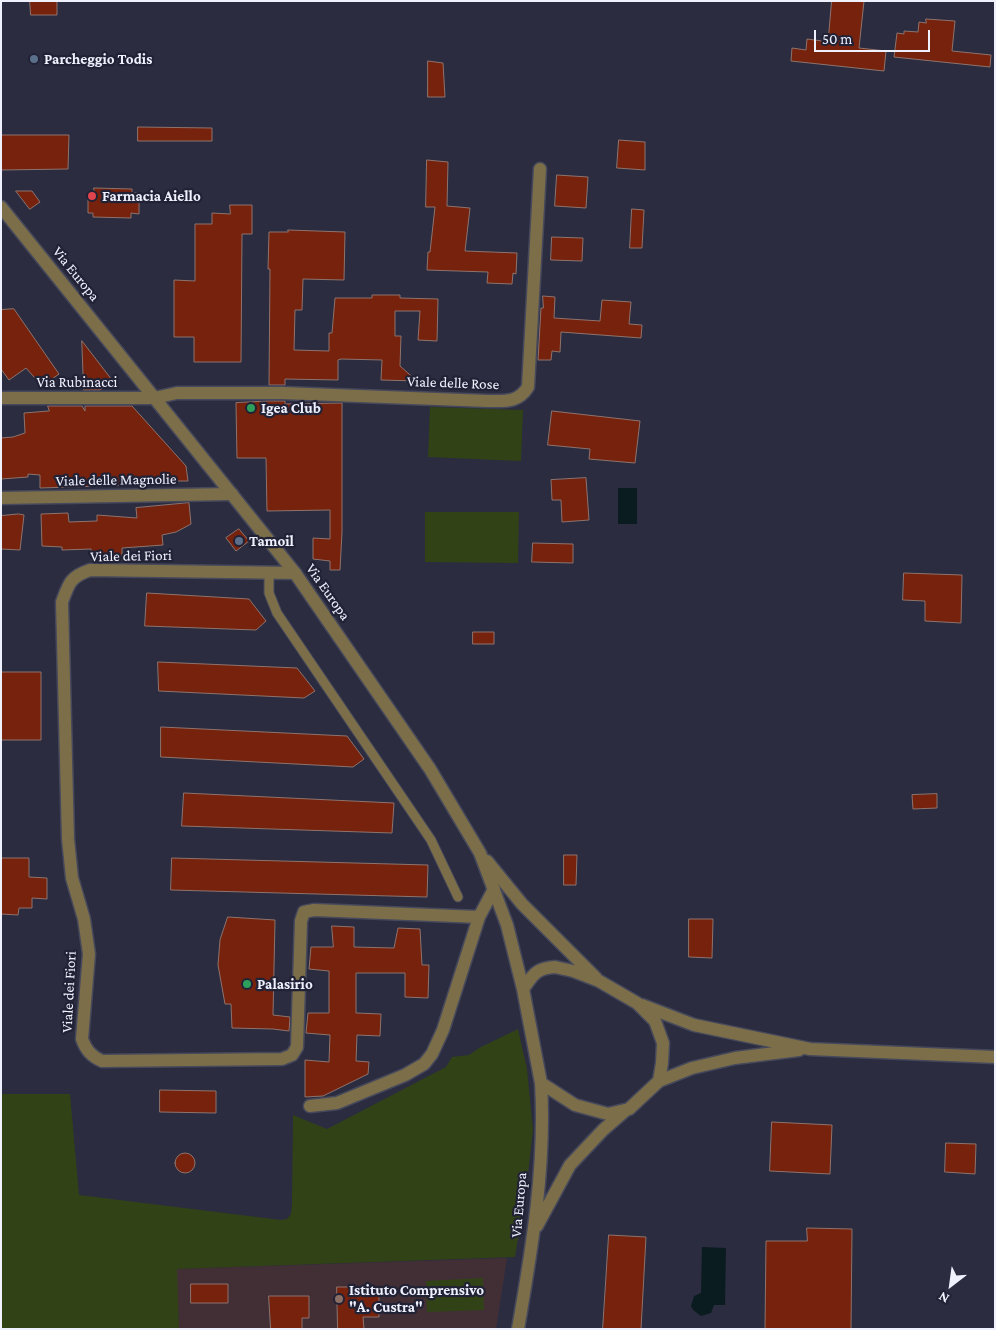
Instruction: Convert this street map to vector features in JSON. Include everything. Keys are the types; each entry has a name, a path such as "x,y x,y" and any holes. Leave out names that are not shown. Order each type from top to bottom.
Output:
{"street":[{"name":"Viale delle Rose","path":"154,398 178,393 282,393 512,401 523,395 528,388 540,169"},
{"name":"Via Europa","path":"1,207 295,573 430,768 480,853 507,925 523,989"},
{"name":"Via Rubinacci","path":"1,398 154,398"},
{"name":"Viale delle Magnolie","path":"1,498 232,494"},
{"name":"Viale dei Fiori","path":"295,573 90,570 77,575 70,582 62,602 68,839 72,878 84,920 89,954 82,1039 85,1047 92,1056 102,1060 282,1059 292,1054 297,1047 301,921 304,912 314,910 479,918"},
{"path":"480,853 522,904 599,981"},
{"path":"310,1106 337,1103 404,1075 424,1064 432,1054 443,1030 479,918 494,889"},
{"path":"629,1109 608,1114 575,1104 541,1083 523,989 534,973 544,968 573,971 599,981 637,1003 694,1024 810,1049"},
{"path":"637,1003 655,1021 663,1043 659,1081"},
{"path":"535,1230 570,1165 603,1130 659,1081 692,1068 735,1058 810,1049 995,1057"},
{"name":"Via Europa","path":"518,1329 535,1230 543,1116 541,1083"}],"lane":[{"path":"269,573 269,593 276,613 431,840 458,897"}],"shaded area":[{"path":"618,488 637,488 637,524 618,524"},
{"path":"702,1247 726,1248 725,1305 714,1305 711,1313 701,1316 691,1306 694,1296 701,1293"},
{"name":"Istituto Comprensivo \"A. Custra\"","path":"507,1258 496,1329 179,1329 176,1269"}],"green space":[{"path":"430,407 523,410 521,461 428,457"},
{"path":"425,512 519,512 518,563 425,562"},
{"path":"518,1029 527,1069 533,1130 515,1257 177,1269 179,1329 1,1329 1,1094 70,1094 79,1195 281,1220 287,1219 291,1214 293,1115 327,1129 446,1067 452,1057 469,1055"},
{"path":"483,1278 484,1310 427,1312 426,1281"}],"building":[{"path":"30,1 57,1 57,15 31,15"},
{"path":"832,1 864,1 859,48 886,51 884,71 791,61 792,48 806,50 807,39 822,41 823,37 828,38"},
{"path":"926,19 955,21 952,51 991,55 990,67 894,57 897,33 904,34 904,31 918,32 919,22 926,23"},
{"path":"428,61 443,63 445,97 428,97"},
{"path":"138,127 212,128 212,141 138,141"},
{"path":"1,135 69,135 68,169 1,170"},
{"path":"619,140 645,142 645,170 617,168"},
{"path":"427,160 448,162 447,206 470,208 465,251 517,253 516,274 513,273 512,284 487,283 488,272 427,270 435,207 426,207"},
{"path":"557,175 588,177 586,208 555,206"},
{"path":"94,188 132,189 132,193 139,193 139,214 131,213 131,218 93,217 93,213 88,213 88,193 94,193"},
{"path":"16,191 32,191 40,202 30,209"},
{"path":"230,205 252,205 252,234 242,234 241,362 194,362 194,337 174,337 174,280 195,281 195,224 212,224 212,213 230,214"},
{"path":"632,209 644,210 642,248 630,248"},
{"path":"288,230 345,232 344,280 303,279 302,310 295,310 294,350 329,351 329,333 332,333 335,298 372,298 372,295 400,295 400,298 438,299 437,341 418,340 420,311 395,311 395,336 401,336 400,366 417,381 381,380 382,360 341,359 338,360 338,380 285,379 285,385 269,385 269,232 288,232"},
{"path":"552,237 583,238 582,261 551,260"},
{"path":"543,296 555,297 554,318 600,321 602,300 631,302 629,324 642,325 641,338 561,332 560,352 552,351 551,360 538,360"},
{"path":"14,309 59,374 42,386 26,368 9,380 1,369 1,310"},
{"path":"82,341 112,380 100,390 84,390"},
{"path":"285,401 285,404 342,403 342,532 340,570 330,570 330,561 313,559 313,538 330,539 330,510 267,511 266,458 237,458 236,403"},
{"path":"48,406 82,406 85,411 85,406 132,406 186,466 188,481 131,481 131,485 40,488 40,475 28,474 28,477 1,479 1,438 25,433 24,413 49,411"},
{"path":"552,411 640,421 635,463 589,459 590,449 548,445"},
{"path":"586,478 589,520 562,522 561,500 552,500 551,480"},
{"path":"189,503 191,524 176,532 162,535 163,545 122,548 122,560 92,561 91,549 62,550 62,547 42,546 41,514 68,513 69,522 97,521 97,515 137,518 136,508"},
{"path":"24,515 20,550 1,549 1,516"},
{"path":"239,529 249,541 236,551 226,538"},
{"path":"533,543 573,544 573,563 532,562"},
{"path":"904,573 962,575 961,623 925,621 925,601 903,600"},
{"path":"147,593 249,599 266,621 256,630 145,626"},
{"path":"473,632 494,632 494,644 473,644"},
{"path":"158,662 297,668 315,691 304,698 159,691"},
{"path":"1,672 41,672 41,740 1,740"},
{"path":"161,727 347,736 364,759 353,767 161,757"},
{"path":"184,793 394,803 392,833 182,826"},
{"path":"937,794 937,808 913,809 912,795"},
{"path":"564,855 577,855 576,885 564,885"},
{"path":"1,858 29,858 29,877 47,878 47,899 32,898 32,908 19,908 18,915 1,914"},
{"path":"172,858 428,865 427,897 171,890"},
{"name":"Palasirio","path":"228,917 275,920 273,1015 290,1017 289,1031 232,1028 231,1004 225,1004 218,965 220,940"},
{"path":"689,919 713,919 712,958 689,957"},
{"path":"332,926 354,927 354,947 394,948 398,928 420,929 422,965 429,965 428,998 405,997 405,973 356,973 356,1013 381,1014 380,1036 357,1035 356,1061 369,1062 368,1074 323,1096 305,1097 305,1060 329,1062 330,1035 306,1033 308,1013 329,1013 329,971 309,969 311,947 333,947"},
{"path":"160,1090 216,1091 216,1113 160,1112"},
{"path":"772,1122 832,1125 830,1174 770,1171"},
{"path":"946,1143 976,1144 975,1174 945,1172"},
{"path":"185,1153 192,1156 195,1163 192,1170 185,1173 178,1170 175,1163 178,1156"},
{"path":"807,1228 852,1229 851,1329 765,1329 766,1241 807,1241"},
{"path":"609,1235 646,1237 641,1329 603,1329"},
{"path":"191,1284 228,1284 228,1303 191,1303"},
{"path":"337,1287 379,1287 379,1317 363,1317 364,1329 338,1329"},
{"path":"269,1296 309,1296 309,1318 302,1318 302,1329 271,1329"}],"place":[{"name":"Parcheggio Todis","path":"34,59"},
{"name":"Farmacia Aiello","path":"92,196"},
{"name":"Igea Club","path":"251,408"},
{"name":"Tamoil","path":"239,541"},
{"name":"Palasirio","path":"247,984"},
{"name":"Istituto Comprensivo \"A. Custra\"","path":"339,1299"}]}
